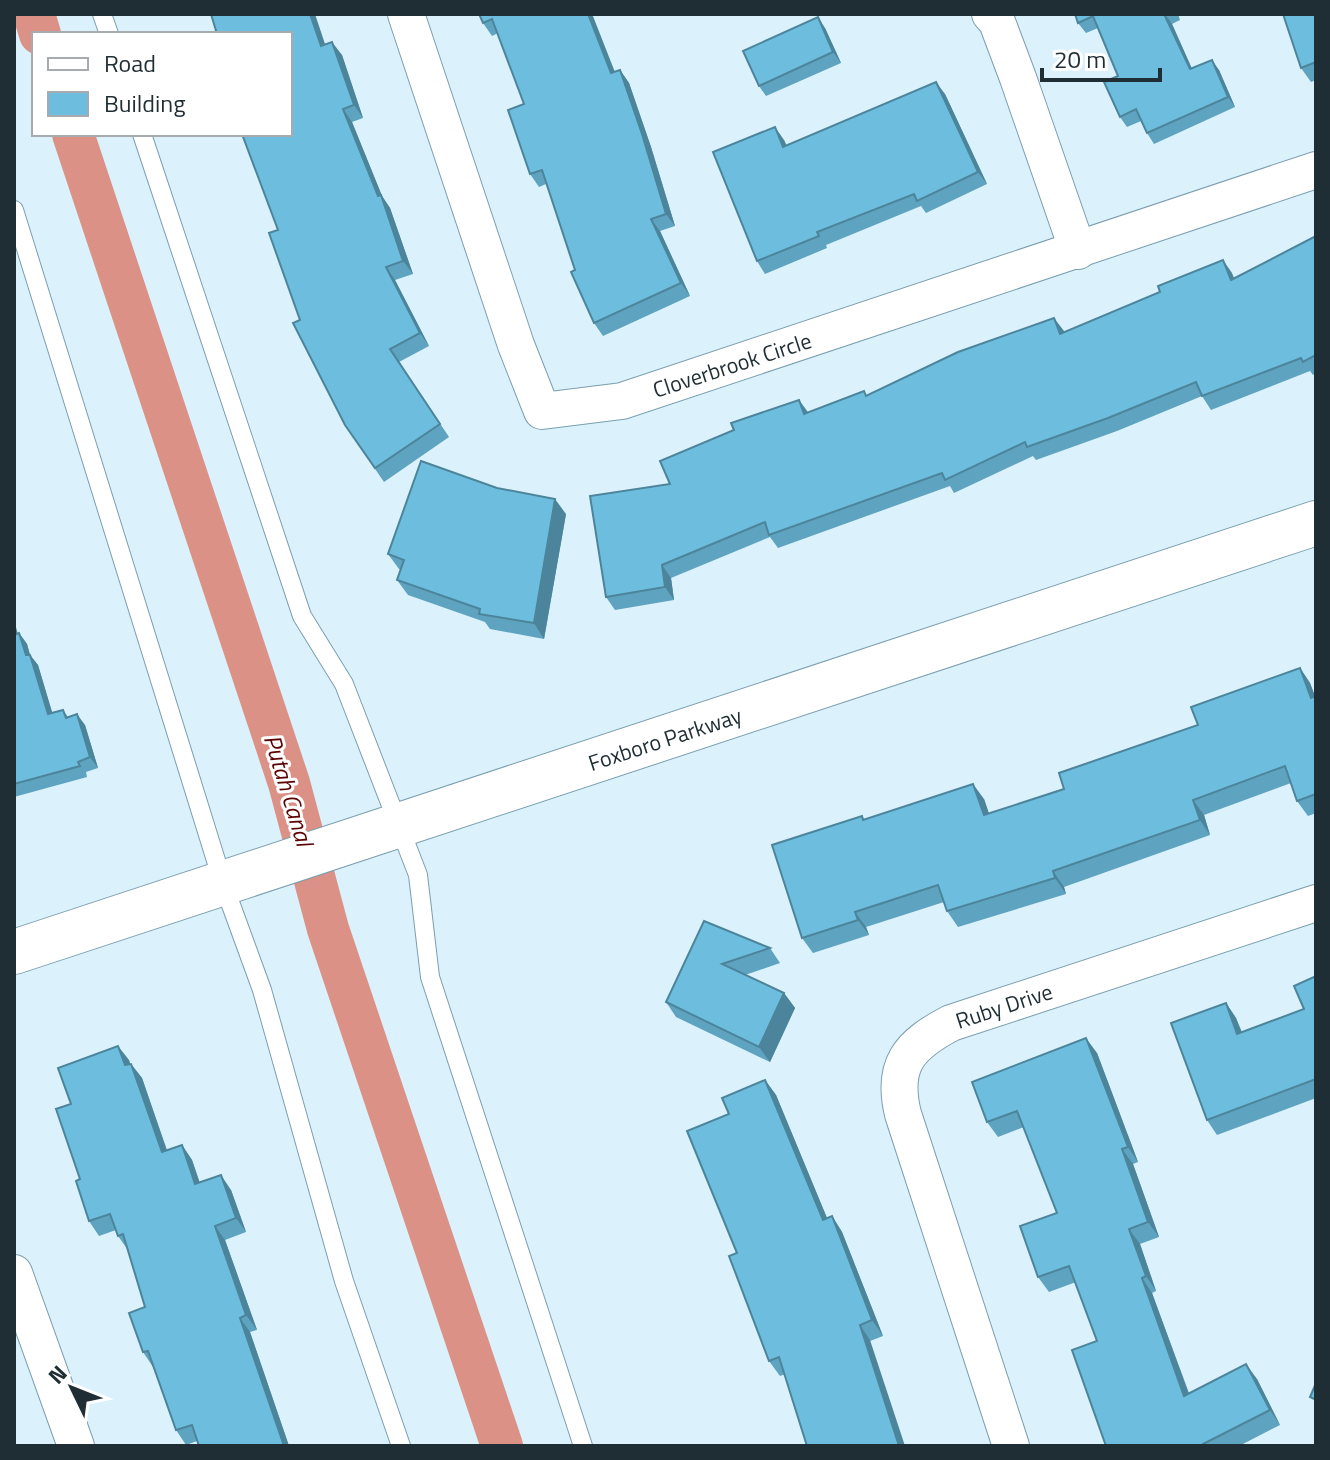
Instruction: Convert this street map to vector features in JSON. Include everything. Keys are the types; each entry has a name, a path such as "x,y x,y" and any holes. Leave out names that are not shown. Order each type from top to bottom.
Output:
{"main road":[{"name":"Foxboro Parkway","path":"14,952 1316,523"}],"street":[{"name":"Cloverbrook Circle","path":"406,14 516,345 542,411 622,401 1316,170"},
{"path":"990,14 997,22 1018,78 1078,251"},
{"name":"Ruby Drive","path":"1011,1446 903,1114 899,1079 904,1061 916,1044 951,1023 1316,903"},
{"path":"14,1273 76,1446"}],"lane":[{"path":"143,136 302,616 344,684 418,875 430,977 583,1446"},
{"path":"14,210 242,877 262,990 344,1281 401,1446"}],"building":[{"path":"211,14 310,14 321,46 332,42 354,105 343,109 378,196 381,195 403,261 386,267 420,333 390,349 440,424 375,468 345,425 293,323 300,320 269,233 278,230 243,136 292,136 292,32 216,32"},
{"path":"479,14 588,14 611,73 620,70 666,214 651,219 681,283 594,323 571,272 575,270 542,170 530,174 508,110 524,104 492,19 483,23"},
{"path":"1075,14 1164,14 1190,69 1212,60 1228,97 1147,133 1136,109 1120,117 1104,82 1118,76 1093,16 1078,23"},
{"path":"1283,14 1316,14 1316,62 1301,68"},
{"path":"818,17 833,52 759,86 743,51"},
{"path":"936,82 978,172 917,201 914,194 817,232 819,236 757,261 713,152 775,127 783,147"},
{"path":"1316,236 1316,355 1303,362 1301,358 1202,396 1196,382 1027,447 1025,442 945,480 942,473 769,535 765,522 662,565 665,587 606,597 590,496 670,484 660,461 734,430 731,423 799,400 804,414 864,391 866,396 958,352 1054,318 1060,334 1160,292 1158,286 1223,260 1231,280"},
{"path":"421,461 497,488 555,499 534,623 479,614 480,609 397,580 404,560 388,554"},
{"path":"19,633 26,655 30,655 48,714 63,710 66,718 77,714 90,757 78,762 80,766 14,784 14,635"},
{"path":"1300,668 1311,698 1316,696 1316,794 1297,801 1285,766 1193,800 1200,820 1053,871 1055,878 947,911 938,885 855,912 858,920 802,938 772,845 862,816 863,820 973,784 984,815 1064,789 1059,773 1198,725 1191,707"},
{"path":"704,921 770,948 722,964 784,993 759,1047 666,1002"},
{"path":"1316,976 1316,1079 1207,1120 1171,1023 1226,1003 1237,1034 1304,1009 1294,986"},
{"path":"1086,1038 1128,1147 1122,1149 1148,1222 1129,1229 1146,1276 1142,1278 1184,1396 1246,1364 1270,1410 1204,1446 1106,1446 1072,1350 1097,1341 1069,1266 1038,1277 1020,1226 1057,1213 1017,1111 987,1122 972,1082"},
{"path":"118,1046 125,1065 131,1064 162,1152 182,1145 195,1184 221,1175 236,1218 215,1226 246,1315 240,1318 284,1446 199,1446 192,1425 176,1430 148,1351 143,1352 129,1313 145,1307 123,1234 118,1236 110,1214 89,1221 76,1181 80,1179 56,1109 71,1104 58,1068"},
{"path":"765,1080 823,1220 832,1216 872,1320 860,1325 899,1446 807,1446 779,1357 769,1361 729,1256 737,1253 687,1131 729,1114 722,1098"},
{"path":"1316,1383 1316,1400 1310,1397"}],"waterway":[{"name":"Putah Canal","path":"34,14 39,32"},
{"name":"Putah Canal","path":"74,136 289,783 328,929 502,1446"}]}
